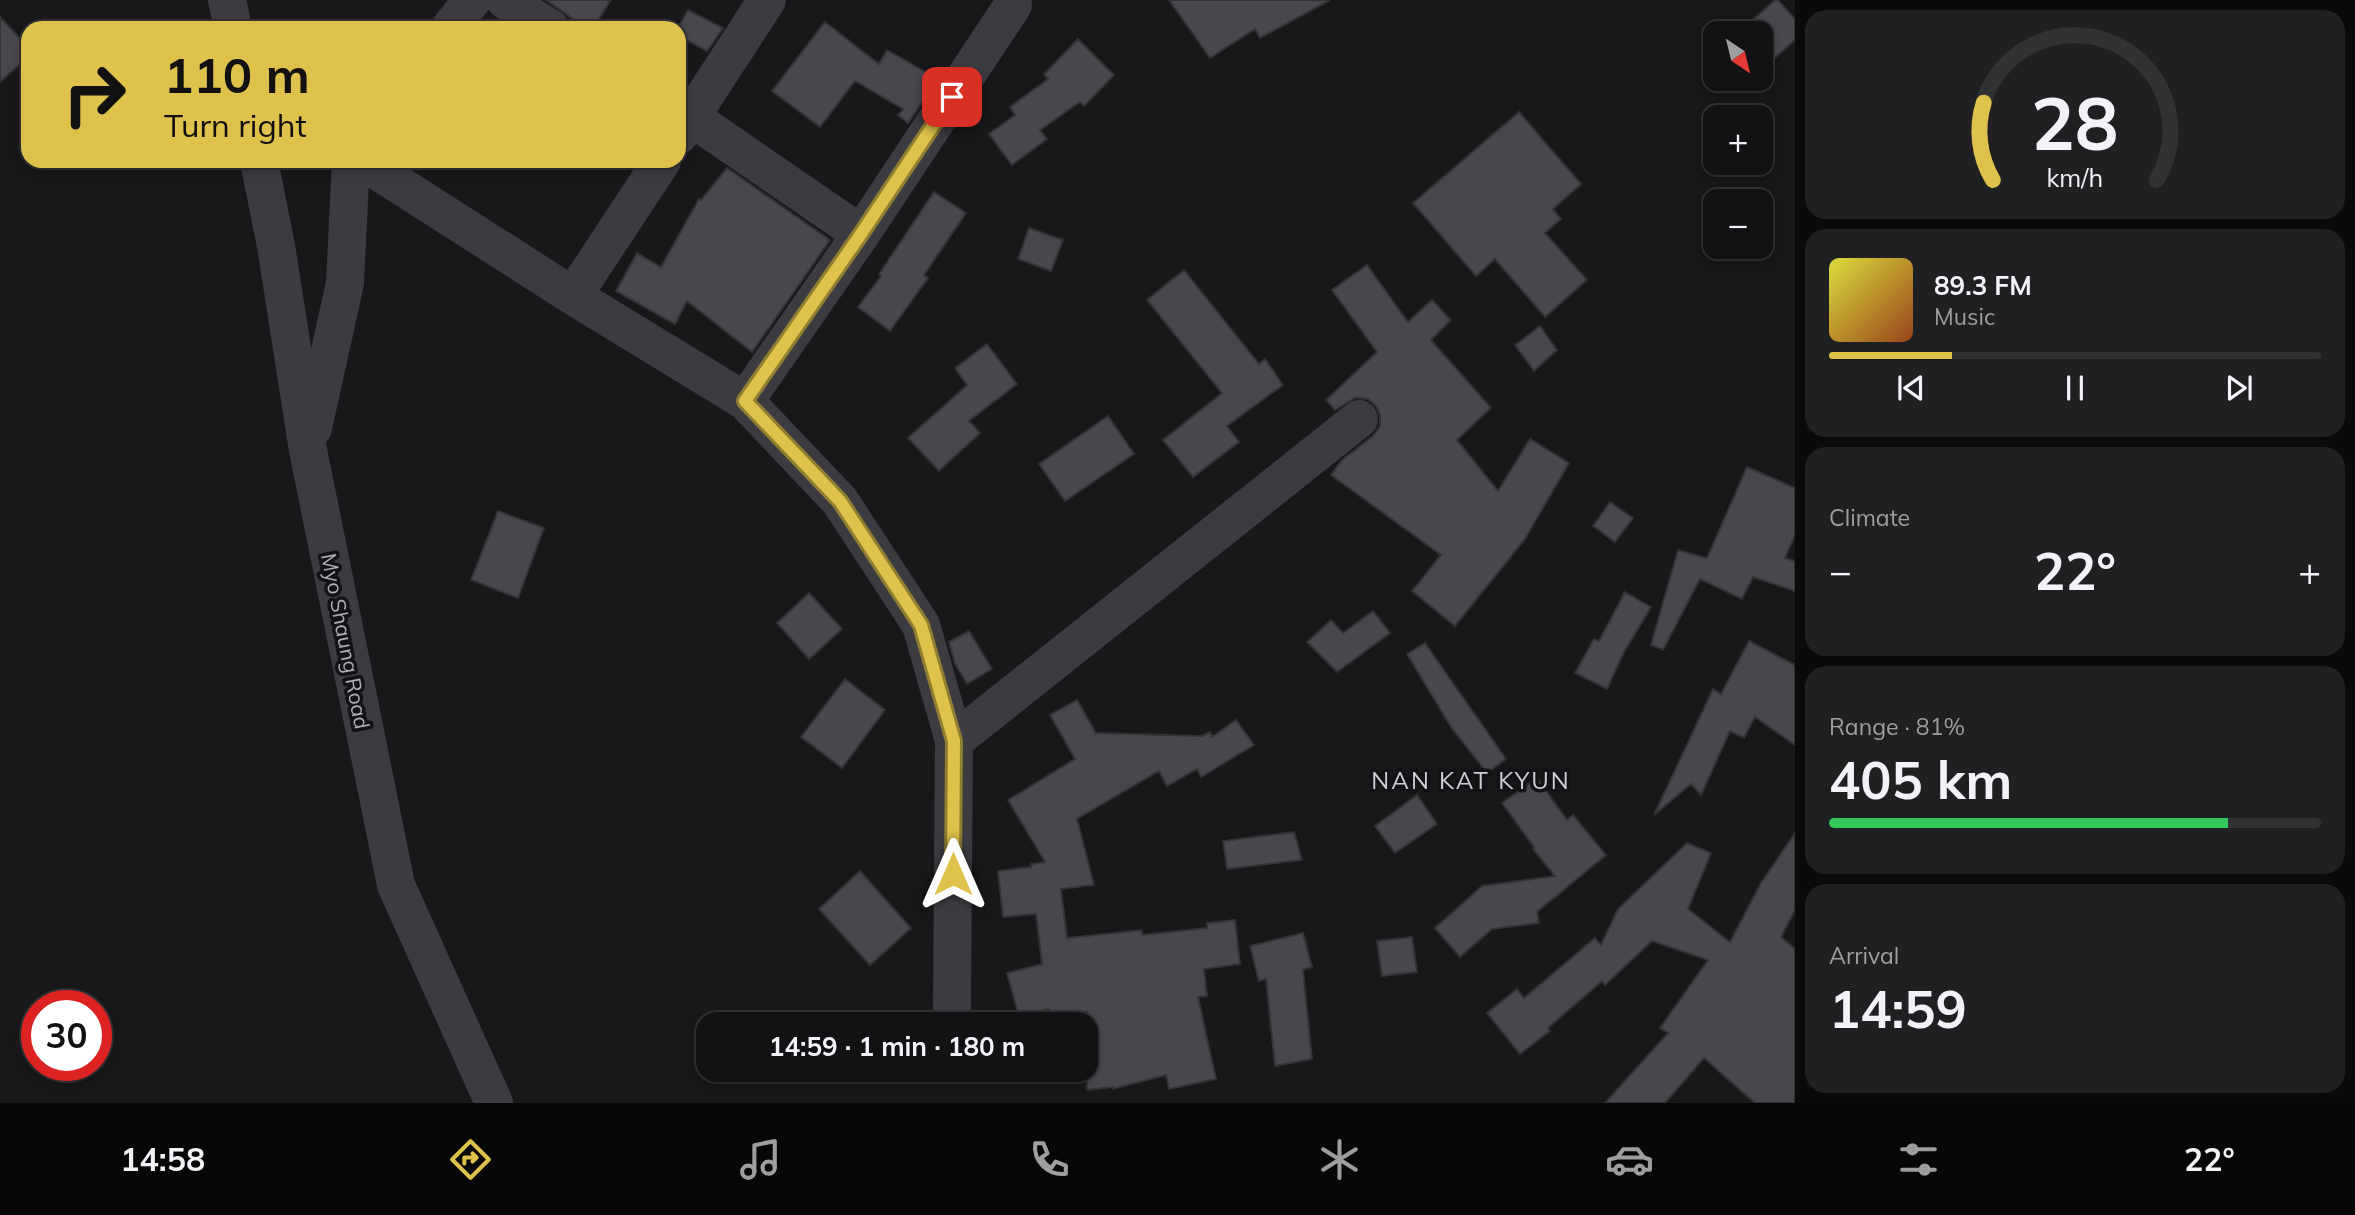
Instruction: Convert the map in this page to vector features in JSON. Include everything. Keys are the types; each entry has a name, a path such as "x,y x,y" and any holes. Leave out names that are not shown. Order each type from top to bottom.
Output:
{"street":[{"path":"227,0 232,21"},
{"path":"456,21 472,0"},
{"path":"505,0 539,21"},
{"path":"686,116 767,0"},
{"path":"745,401 861,234 1013,5"},
{"path":"686,122 861,234"},
{"name":"Myo Shaung Road","path":"260,168 276,246 308,450 396,885 494,1103"},
{"path":"308,450 345,283 351,168"},
{"path":"373,168 573,296 745,401 840,501 921,625 954,741 952,1007"},
{"path":"573,296 657,168"},
{"path":"954,741 1359,418"}],"building":[{"path":"546,0 611,0 598,21 576,21"},
{"path":"1169,0 1330,0 1260,38 1255,29 1210,58"},
{"path":"1778,0 1795,19 1795,40 1773,59 1773,21 1751,21"},
{"path":"688,10 723,28 707,51 686,40 686,21 682,21"},
{"path":"0,17 21,40 21,63 0,82"},
{"path":"825,22 879,64 887,50 938,79 908,123 898,115 903,109 855,81 820,127 772,91"},
{"path":"1078,39 1114,75 1084,106 1080,102 1040,130 1047,139 1012,165 989,134 1015,115 1010,107 1048,79 1044,74"},
{"path":"1519,112 1581,184 1553,209 1561,219 1545,233 1587,280 1545,317 1495,259 1476,276 1413,203"},
{"path":"727,168 830,240 752,352 687,301 675,324 616,291 637,253 661,267 699,199 701,200"},
{"path":"934,192 966,213 924,275 928,278 890,331 858,307"},
{"path":"1029,228 1063,240 1051,271 1018,259"},
{"path":"1367,265 1408,322 1432,300 1451,320 1431,340 1491,408 1457,440 1498,491 1530,439 1569,463 1525,539 1455,626 1412,591 1441,555 1331,475 1342,460 1373,436 1380,426 1380,415 1376,406 1368,399 1355,398 1335,410 1326,400 1377,352 1332,290"},
{"path":"1184,270 1259,364 1265,359 1283,385 1227,426 1239,442 1193,477 1163,440 1222,393 1147,300"},
{"path":"1540,326 1557,350 1534,371 1515,345"},
{"path":"987,344 1017,384 969,421 980,433 939,471 908,438 967,385 955,368"},
{"path":"1108,416 1134,454 1065,501 1039,464"},
{"path":"1747,467 1795,488 1795,535 1785,558 1795,561 1795,591 1753,577 1742,599 1700,579 1663,650 1651,645 1678,550 1707,558"},
{"path":"1610,502 1633,518 1615,542 1593,526"},
{"path":"498,511 544,528 518,598 471,580"},
{"path":"1625,592 1651,607 1623,654 1607,689 1575,673 1594,639 1599,641"},
{"path":"809,593 842,629 809,659 777,623"},
{"path":"1373,611 1390,633 1337,672 1307,642 1331,620 1343,633"},
{"path":"969,631 992,669 967,684 955,664 949,642"},
{"path":"1749,641 1795,665 1795,745 1755,717 1744,738 1730,731 1701,795 1691,784 1654,815 1713,689 1721,694"},
{"path":"1425,643 1506,759 1487,773 1451,727 1407,654"},
{"path":"845,679 885,710 842,768 801,737"},
{"path":"1077,700 1096,733 1202,736 1210,732 1212,737 1236,720 1254,745 1201,777 1197,769 1167,786 1159,771 1077,819 1094,885 1061,889 1067,938 1142,930 1142,935 1207,928 1207,923 1235,920 1240,964 1204,969 1207,996 1198,997 1216,1079 1169,1089 1166,1075 1113,1089 1087,1090 1087,1082 1098,1082 1098,1012 1048,1012 1048,1009 1018,1012 1007,973 1042,964 1036,914 1003,917 998,871 1031,867 1031,864 1045,862 1008,800 1075,759 1050,715"},
{"path":"1537,778 1567,820 1573,815 1606,855 1537,912 1539,923 1492,929 1460,957 1435,928 1482,886 1555,876 1502,803"},
{"path":"1417,795 1437,824 1395,853 1375,826"},
{"path":"1294,832 1302,860 1227,869 1223,841"},
{"path":"1795,833 1795,910 1781,937 1795,949 1795,1103 1755,1103 1704,1058 1665,1103 1605,1103 1668,1033 1660,1028 1708,960 1652,941 1605,985 1602,981 1548,1028 1550,1031 1520,1054 1487,1013 1517,989 1524,998 1595,938 1601,945 1618,909 1687,843 1711,853 1688,909 1730,942 1761,883"},
{"path":"860,871 911,928 870,965 819,909"},
{"path":"1303,933 1312,967 1303,970 1312,1059 1275,1066 1266,979 1259,981 1250,946"},
{"path":"1412,937 1417,972 1382,976 1377,941"}],"district":[{"name":"NAN KAT KYUN","path":"1471,780"}],"route":[{"path":"952,97 745,401 840,501 921,625 954,741 953,874"}]}
